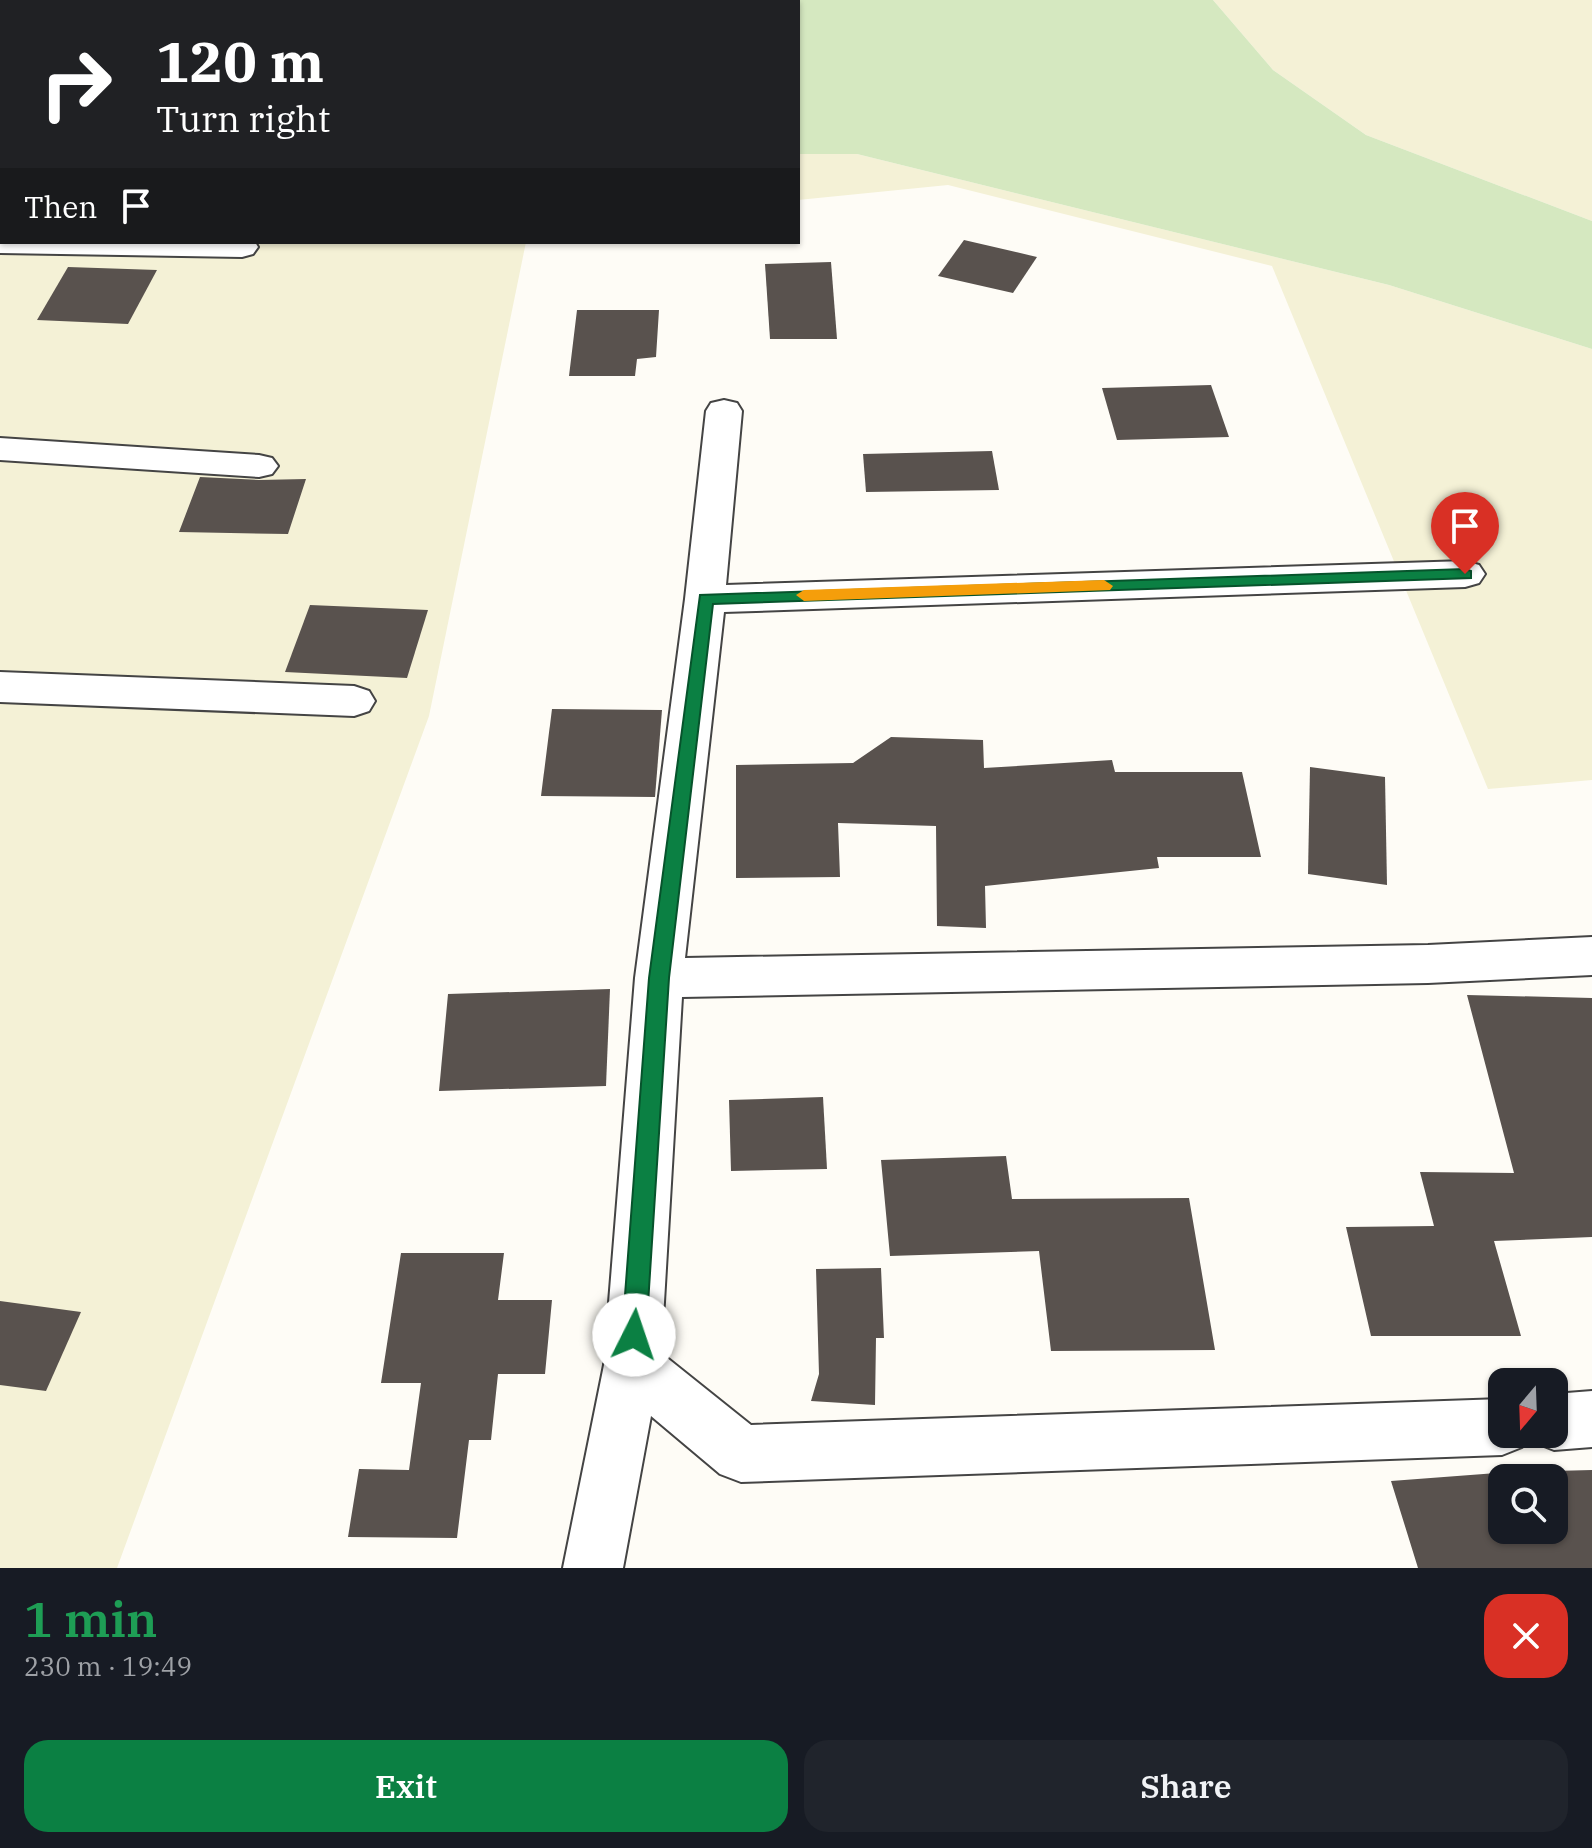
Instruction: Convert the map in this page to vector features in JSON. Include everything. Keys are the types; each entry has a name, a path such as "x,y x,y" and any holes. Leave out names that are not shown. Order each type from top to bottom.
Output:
{"street":[{"path":"60,244 242,247"},
{"path":"593,1568 632,1365 659,978 705,599 724,411"},
{"path":"0,449 259,466"},
{"path":"705,599 1465,574"},
{"path":"0,687 354,701"},
{"path":"659,978 1428,964 1592,956"},
{"path":"632,1365 741,1454 1488,1427"},
{"path":"1568,1421 1592,1419"}],"shaded area":[{"path":"1213,0 1592,0 1592,221 1366,135 1273,70"},
{"path":"800,154 857,154 1389,285 1592,349 1592,780 1488,789 1272,266 948,185 800,200"},
{"path":"0,244 526,244 429,716 117,1568 0,1568"}],"green space":[{"path":"800,0 1213,0 1273,70 1366,135 1592,221 1592,349 1389,285 857,154 800,154"}],"building":[{"path":"964,240 1037,257 1013,293 938,276"},
{"path":"831,262 837,339 770,339 765,264"},
{"path":"68,267 157,270 128,324 37,320"},
{"path":"577,310 659,310 656,357 637,359 635,376 569,376"},
{"path":"1211,385 1229,437 1117,440 1102,388"},
{"path":"992,451 999,490 866,492 863,454"},
{"path":"200,477 306,479 288,534 179,532"},
{"path":"310,605 428,610 407,678 285,672"},
{"path":"552,709 662,710 655,797 541,796"},
{"path":"891,737 983,740 984,768 1112,760 1115,772 1242,772 1261,857 1157,857 1159,868 985,886 986,928 937,926 936,826 838,823 840,877 736,878 736,765 853,763"},
{"path":"1310,767 1385,777 1387,885 1308,874"},
{"path":"610,989 606,1086 439,1091 448,994"},
{"path":"1467,995 1592,998 1592,1237 1494,1241 1521,1336 1371,1336 1346,1227 1434,1226 1420,1172 1514,1173"},
{"path":"823,1097 827,1169 731,1171 729,1100"},
{"path":"1006,1156 1012,1199 1189,1198 1215,1350 1051,1351 1039,1251 890,1256 881,1160"},
{"path":"401,1253 504,1253 498,1300 552,1300 545,1374 498,1374 491,1440 469,1440 457,1538 348,1537 359,1469 409,1470 421,1383 381,1383"},
{"path":"881,1268 884,1338 876,1338 875,1405 811,1401 819,1374 816,1269"},
{"path":"0,1301 81,1312 46,1391 0,1385"},
{"path":"1592,1470 1592,1568 1418,1568 1391,1481 1488,1474 1488,1544 1568,1544 1568,1471"}],"slow traffic":[{"path":"804,595 1104,586"}],"route":[{"path":"634,1335 659,978 705,599 1465,574"}]}
